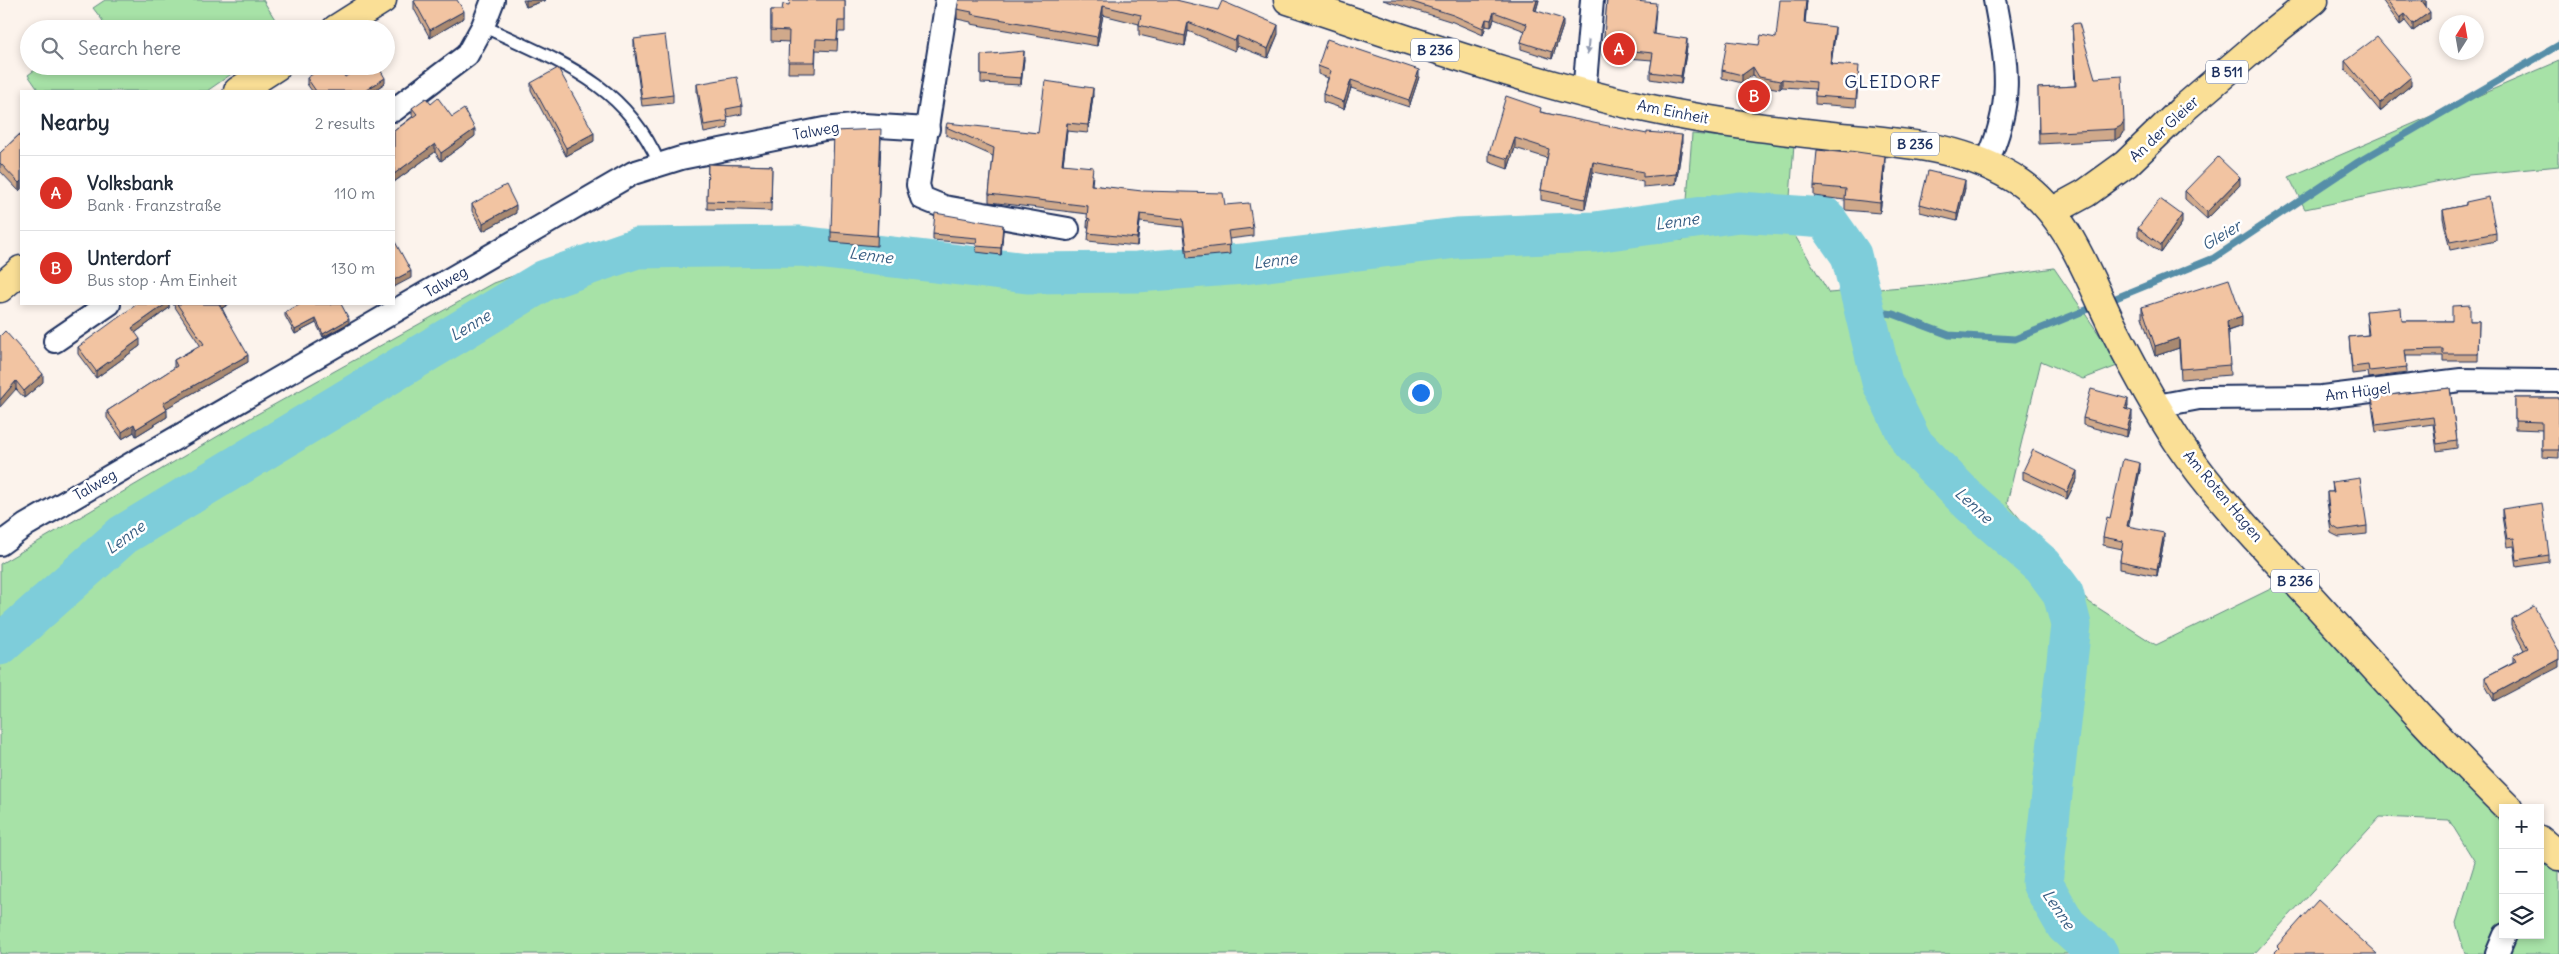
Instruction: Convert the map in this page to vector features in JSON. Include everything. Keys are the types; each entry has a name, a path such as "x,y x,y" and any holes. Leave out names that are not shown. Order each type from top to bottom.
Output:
{"main road":[{"path":"350,20 382,0"},
{"name":"Am Einheit","path":"1288,0 1454,56 1584,94 1700,119 1906,142 1954,152 1986,164 2018,182 2039,197 2053,211"},
{"name":"An der Gleier","path":"2053,211 2086,193 2126,164 2183,109 2314,0"},
{"path":"240,90 264,75"},
{"name":"Am Roten Hagen","path":"2053,211 2115,331 2179,442 2227,503 2445,745 2504,804"},
{"path":"0,288 20,271"}],"street":[{"path":"395,109 461,61 473,46 493,0"},
{"path":"947,0 918,185 922,198 944,207 1068,229"},
{"path":"1584,94 1592,0"},
{"path":"1986,164 1998,137 2007,83 2005,54 1995,0"},
{"name":"Talweg","path":"0,544 26,525 633,173 659,163 844,126 928,129"},
{"path":"55,341 109,305"},
{"name":"Am Hügel","path":"2157,406 2200,398 2322,396 2461,380 2559,381"},
{"path":"2497,954 2503,939"}],"lane":[{"path":"483,26 576,70 612,95 641,129 659,163"}],"green space":[{"path":"105,0 263,0 275,20 102,20 93,8"},
{"path":"2559,61 2559,166 2469,175 2305,209 2289,177"},
{"path":"28,75 230,75 208,90 38,90"},
{"path":"1692,134 1794,144 1788,224 1829,293 1951,283 2054,268 2120,365 2083,379 2041,361 2007,503 2089,602 2156,645 2291,579 2499,809 2499,939 2544,939 2544,855 2559,870 2559,954 2465,954 2456,923 2475,862 2449,820 2380,817 2254,954 0,954 0,564 225,432 493,283 635,233 737,239 1048,290 1279,273 1433,243 1684,240"}],"building":[{"path":"457,0 464,11 430,30 414,1"},
{"path":"790,0 845,0 845,21 838,21 837,40 816,39 815,62 788,62 789,31 771,30 771,10 782,10 783,4 789,5"},
{"path":"959,0 1176,0 1218,10 1222,1 1278,25 1268,49 1237,36 1235,41 1188,22 1185,36 1139,25 1141,15 1103,6 1097,37 971,14 972,12 957,9"},
{"path":"1406,0 1537,0 1534,10 1563,19 1552,52 1521,42 1527,24 1494,12 1491,20 1486,19 1483,28 1453,15"},
{"path":"1607,0 1636,0 1656,3 1653,34 1687,39 1681,76 1650,72 1653,53 1603,48"},
{"path":"1780,0 1806,0 1804,23 1835,27 1830,64 1859,66 1856,99 1815,96 1816,82 1782,79 1780,81 1759,77 1753,67 1742,75 1722,70 1727,41 1759,45 1761,35 1776,38"},
{"path":"2387,0 2424,0 2422,1 2430,12 2413,24 2405,14 2400,18"},
{"path":"2079,23 2095,78 2122,76 2124,121 2121,126 2115,129 2039,133 2038,88 2076,86 2072,24"},
{"path":"665,35 673,95 642,99 634,39"},
{"path":"2377,37 2411,77 2380,103 2345,61"},
{"path":"1327,39 1419,70 1409,100 1351,80 1344,102 1323,94 1331,71 1318,66"},
{"path":"1024,51 1021,78 981,75 981,55"},
{"path":"558,68 594,133 566,148 531,83"},
{"path":"311,75 344,75 345,77 348,75 383,75 385,78 366,90 315,90 307,78"},
{"path":"737,77 742,106 726,109 728,121 704,125 697,84"},
{"path":"1045,81 1093,88 1088,125 1067,123 1062,164 1093,167 1091,185 1142,191 1223,193 1225,205 1249,203 1253,228 1228,231 1230,245 1187,250 1183,219 1140,214 1137,238 1088,233 1090,219 1087,218 1088,206 989,194 994,148 946,127 947,123 1038,133"},
{"path":"1506,96 1541,108 1540,112 1647,134 1647,132 1682,135 1676,174 1643,177 1643,172 1593,162 1585,199 1541,190 1549,149 1515,138 1508,159 1489,153"},
{"path":"426,98 431,104 438,98 452,117 464,109 475,129 441,153 435,144 395,173 395,130 417,114 412,108"},
{"path":"881,129 877,236 831,232 834,131"},
{"path":"20,134 19,183 0,163 0,153"},
{"path":"1817,150 1849,153 1850,151 1885,156 1880,203 1845,199 1846,189 1814,186"},
{"path":"2218,157 2240,178 2207,212 2185,191"},
{"path":"708,164 772,166 771,203 707,201"},
{"path":"1928,171 1965,180 1957,214 1920,204"},
{"path":"506,185 516,205 483,223 472,204"},
{"path":"2489,197 2496,233 2450,242 2443,210"},
{"path":"2160,199 2182,215 2161,245 2138,228"},
{"path":"935,213 1003,225 1001,248 976,246 977,238 933,234"},
{"path":"395,242 411,271 395,279"},
{"path":"2229,279 2242,316 2227,321 2230,365 2181,369 2179,338 2155,346 2142,307"},
{"path":"136,305 165,305 132,328 140,339 96,371 78,347"},
{"path":"178,305 220,305 248,355 163,403 167,410 136,429 134,424 122,432 107,411 177,366 174,360 204,344"},
{"path":"299,305 342,305 349,319 323,334 316,319 295,330 285,312"},
{"path":"2470,305 2470,321 2479,321 2478,354 2443,354 2443,349 2405,350 2407,367 2369,371 2368,365 2352,367 2349,337 2369,335 2366,311 2401,308 2402,321 2452,321 2452,306"},
{"path":"5,331 43,374 24,391 16,381 0,400 0,336"},
{"path":"2450,388 2457,441 2437,444 2433,417 2376,425 2372,397"},
{"path":"2091,389 2128,399 2125,409 2132,411 2127,430 2083,418"},
{"path":"2515,398 2559,398 2559,450 2542,450 2542,422 2515,421"},
{"path":"2033,450 2077,471 2067,492 2023,471"},
{"path":"2123,459 2140,463 2127,526 2164,533 2157,569 2120,561 2123,541 2103,537 2107,517 2110,518"},
{"path":"2360,478 2367,526 2339,530 2331,525 2327,492 2334,492 2332,482"},
{"path":"2542,503 2549,555 2517,560 2514,538 2507,539 2502,509"},
{"path":"2534,606 2559,651 2559,659 2494,694 2485,677 2516,661 2513,656 2528,648 2511,619"},
{"path":"2318,900 2377,954 2273,954 2279,948 2277,946"}],"waterway":[{"name":"Gleier","path":"2106,302 2214,258 2358,162 2559,45"},
{"name":"Lenne","path":"0,645 123,535 545,280 637,248 800,246 1027,273 1137,272 1243,264 1457,238 1595,232 1739,212 1825,218 1851,255 1882,382 1912,443 1970,502 2043,566 2063,593 2071,625 2042,883 2066,925 2098,954"},
{"name":"Gleier","path":"1863,310 1893,314 1949,335 2015,339 2096,306"}],"place":[{"name":"Volksbank","path":"1619,49"},
{"name":"Unterdorf","path":"1754,96"}],"district":[{"name":"GLEIDORF","path":"1893,82"}]}
